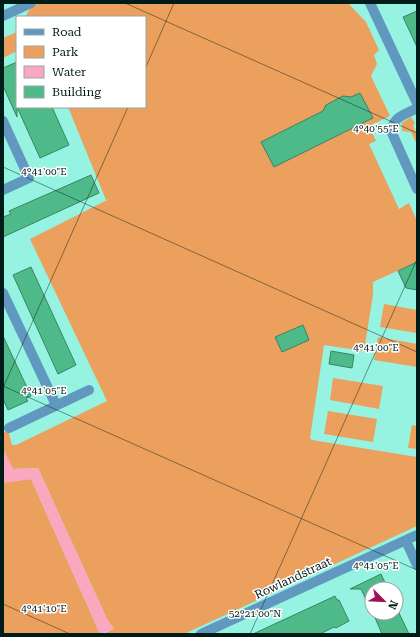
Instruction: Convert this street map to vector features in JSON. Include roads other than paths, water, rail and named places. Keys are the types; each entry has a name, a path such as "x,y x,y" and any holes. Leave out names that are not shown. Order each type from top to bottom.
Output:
{"street":[{"path":"3,16 31,3"},
{"path":"370,3 417,103"},
{"path":"417,108 395,120 391,126 392,133 417,189"},
{"path":"3,121 29,178 3,190"},
{"path":"3,292 56,405"},
{"path":"8,428 88,390"},
{"name":"Rowlandstraat","path":"201,634 417,536"},
{"path":"406,541 417,564"}],"water":[{"path":"3,449 13,469 38,468 107,619 114,629 100,634 31,479 4,483"}]}
